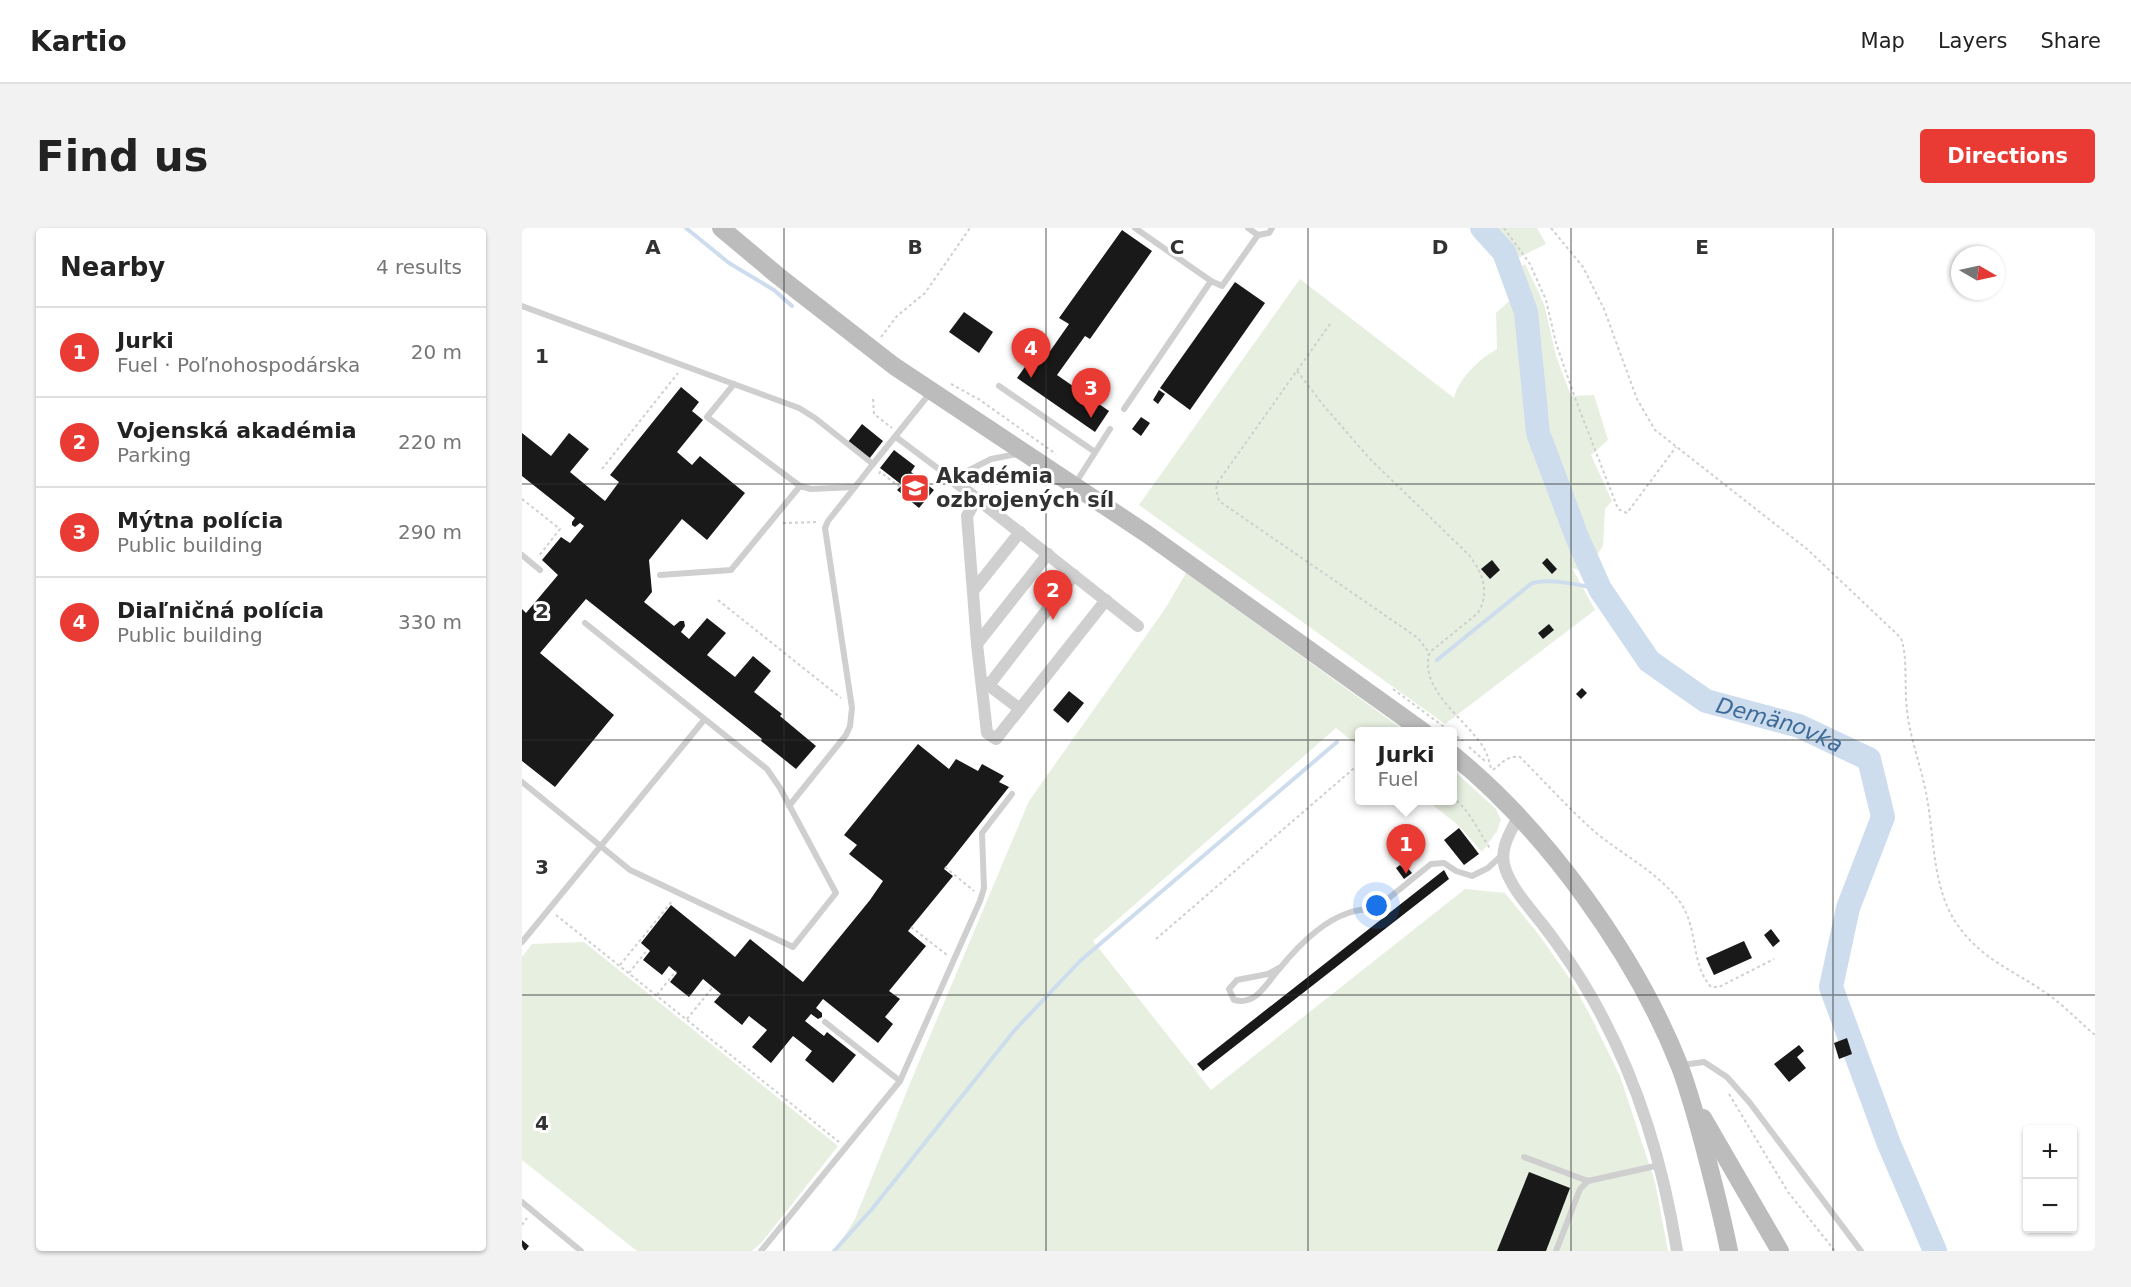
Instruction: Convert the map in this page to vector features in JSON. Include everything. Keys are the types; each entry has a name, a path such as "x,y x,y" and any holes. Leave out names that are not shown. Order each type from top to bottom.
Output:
{"main road":[{"path":"721,228 873,350 1147,534 1417,727"},
{"path":"1457,757 1487,775 1518,817 1569,878 1618,948 1679,1065 1691,1098 1729,1251"},
{"path":"1691,1098 1780,1251"}],"street":[{"path":"952,479 1138,626"},
{"path":"977,498 967,516 978,644 986,683 987,733 996,740 1106,600"},
{"path":"973,591 1020,532"},
{"path":"978,644 1048,554"},
{"path":"986,683 1074,575"},
{"path":"986,683 1020,709"},
{"path":"1518,817 1500,857 1516,890 1560,948 1606,1023 1635,1088 1660,1164 1677,1251"}],"lane":[{"path":"1135,228 1211,281 1222,286 1258,235 1269,233 1272,228"},
{"path":"1248,228 1258,235"},
{"path":"1124,409 1211,281"},
{"path":"522,306 807,412 873,464"},
{"path":"734,384 707,417 800,486 811,489 855,487"},
{"path":"999,386 1095,452"},
{"path":"789,806 846,735 850,726 852,708 825,534 828,521 931,391"},
{"path":"1074,486 1110,429"},
{"path":"897,435 952,479 991,459 1024,453"},
{"path":"660,575 731,570 800,486"},
{"path":"522,555 540,570"},
{"path":"522,782 630,870 793,947 836,892 767,769 585,623"},
{"path":"522,942 704,720"},
{"path":"760,1251 900,1081 984,888 982,833 1012,794"},
{"path":"1279,968 1268,974 1237,980 1229,989 1230,995 1234,1000 1240,1002 1256,997 1279,968 1318,930 1349,912 1380,906 1431,864 1444,862 1456,872 1472,876 1480,874 1500,857"},
{"path":"825,1022 900,1081"},
{"path":"1679,1065 1704,1062 1727,1077 1764,1121 1861,1251"},
{"path":"1524,1157 1588,1181"},
{"path":"1556,1251 1580,1189 1588,1181 1660,1164"},
{"path":"522,1202 581,1251"}],"path":[{"path":"873,350 897,316 925,293 970,228"},
{"path":"1504,228 1530,264 1546,300 1556,344 1567,376 1618,509 1627,513 1676,447"},
{"path":"1551,228 1583,267 1604,309 1637,399 1655,430 1808,549 1901,638 1904,648 1908,723 1927,799 1941,888 1955,920 1972,942 1994,962 2044,991 2095,1035"},
{"path":"1330,324 1218,482 1216,489 1219,501 1418,638 1427,650 1429,671 1436,691 1485,751 1487,775"},
{"path":"602,469 683,366"},
{"path":"1297,371 1370,459 1469,555 1477,566 1484,586 1479,613 1430,652 1428,658"},
{"path":"873,399 874,414 897,435"},
{"path":"873,480 880,472 900,487"},
{"path":"522,499 560,529 532,564"},
{"path":"771,524 828,521"},
{"path":"718,600 852,708"},
{"path":"1487,775 1507,758 1520,757 1597,833 1646,868 1667,887 1679,901 1691,922 1704,979 1711,987 1719,987 1774,959"},
{"path":"1156,939 1355,766"},
{"path":"1457,801 1500,857"},
{"path":"945,867 981,896"},
{"path":"620,965 679,893"},
{"path":"549,909 847,1148"},
{"path":"911,927 954,960"},
{"path":"630,973 648,950"},
{"path":"657,995 676,971"},
{"path":"687,1019 713,987"},
{"path":"1727,1077 1726,1087 1730,1097 1771,1165 1788,1192 1835,1251"}],"green space":[{"path":"1491,228 1537,228 1546,244 1516,259"},
{"path":"1525,264 1544,304 1556,356 1571,396 1594,395 1608,440 1591,455 1612,501 1605,509 1603,546 1585,572 1572,568 1595,610 1445,724 1139,505 1300,279 1454,398 1461,383 1471,370 1497,349 1496,313 1523,289 1519,268"},
{"path":"1186,573 1399,727 1355,727 1355,744 1336,728 1093,941 1211,1090 1465,889 1505,893 1570,979 1620,1076 1655,1182 1668,1251 835,1251 855,1219 1029,801 1165,609"},
{"path":"1457,774 1496,809 1501,820 1497,831 1482,852 1459,826 1433,805 1457,805"},
{"path":"584,942 838,1146 762,1242 752,1251 637,1251 522,1160 522,957 532,944"}],"building":[{"path":"1122,230 1152,251 1090,339 1085,336 1057,375 1109,411 1095,432 1017,378 1032,357 1041,364 1069,324 1059,318"},
{"path":"1235,282 1265,303 1190,410 1160,388"},
{"path":"964,312 993,332 979,353 949,332"},
{"path":"681,387 699,402 692,411 703,420 677,452 692,465 700,456 745,493 707,540 682,519 649,560 652,592 644,602 674,626 684,621 685,626 681,632 689,639 707,618 726,633 707,655 735,677 753,656 771,671 754,692 782,714 780,716 816,746 796,769 761,741 762,739 586,599 540,653 614,715 555,787 522,761 522,609 526,613 558,575 542,560 561,537 570,543 584,526 580,523 575,527 572,525 575,518 522,476 522,433 551,456 569,433 589,449 570,472 605,501 619,482 610,475"},
{"path":"1159,390 1165,394 1158,404 1153,400"},
{"path":"1141,417 1150,423 1141,436 1132,429"},
{"path":"862,424 883,441 869,459 848,442"},
{"path":"894,450 915,466 911,472 934,490 919,508 897,490 902,485 880,468"},
{"path":"1547,558 1557,569 1552,574 1542,563"},
{"path":"1492,560 1500,570 1490,579 1481,569"},
{"path":"1549,624 1554,630 1543,639 1538,633"},
{"path":"1582,688 1587,693 1581,699 1576,694"},
{"path":"1069,691 1084,703 1068,723 1053,710"},
{"path":"918,744 949,769 956,759 978,771 982,764 1004,776 999,782 1009,787 944,869 953,876 908,931 926,946 889,991 900,999 885,1017 893,1024 878,1043 823,999 816,1008 822,1013 822,1017 818,1019 811,1014 805,1021 824,1036 827,1032 856,1055 833,1083 805,1060 812,1051 793,1036 771,1063 752,1047 767,1030 749,1016 742,1025 714,1002 721,994 703,979 689,997 670,982 677,973 669,966 662,975 643,960 650,951 641,943 671,905 735,957 750,939 803,982 883,881 849,854 857,845 844,835"},
{"path":"1459,828 1479,854 1464,865 1444,840"},
{"path":"1400,865 1403,868 1406,866 1412,873 1404,879 1396,868"},
{"path":"1444,870 1449,879 1203,1071 1197,1064"},
{"path":"1771,929 1780,941 1773,947 1764,935"},
{"path":"1744,941 1752,958 1714,975 1706,958"},
{"path":"1847,1038 1852,1054 1839,1059 1834,1043"},
{"path":"1799,1045 1804,1051 1797,1057 1806,1068 1789,1082 1774,1064"},
{"path":"1529,1172 1570,1188 1546,1251 1497,1251"},
{"path":"522,1240 529,1246 525,1251 522,1251"}],"waterway":[{"path":"686,228 729,263 774,290 792,306"},
{"name":"Demänovka","path":"1482,228 1504,252 1526,312 1538,433 1577,537 1600,589 1649,661 1706,701 1799,726 1869,759 1883,817 1848,908 1831,987 1889,1144 1935,1251"},
{"path":"1437,660 1532,583 1557,582 1600,589"},
{"path":"834,1251 872,1209 1014,1031 1080,961 1337,742"}],"place":[{"name":"Diaľničná polícia","path":"1031,378"},
{"name":"Mýtna polícia","path":"1091,418"},
{"name":"Akadémia ozbrojených síl","path":"915,488"},
{"name":"Vojenská akadémia","path":"1053,620"},
{"name":"Jurki","path":"1406,874"}]}
